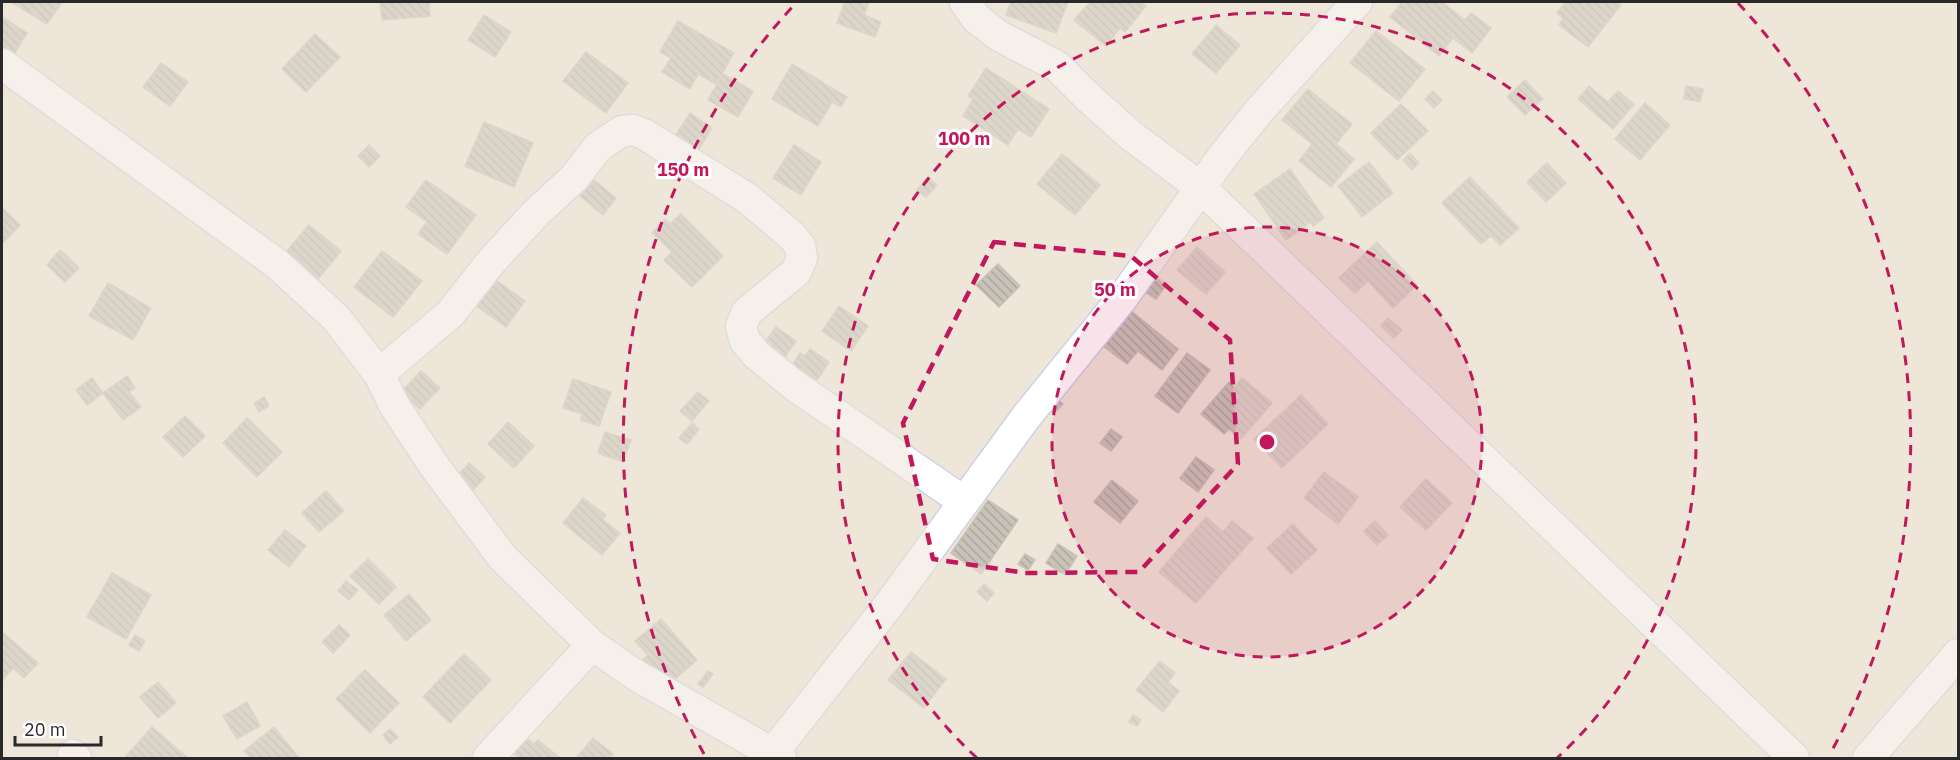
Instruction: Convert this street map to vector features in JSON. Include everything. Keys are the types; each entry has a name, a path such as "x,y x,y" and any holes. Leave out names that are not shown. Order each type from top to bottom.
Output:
{"street":[{"path":"964,2 976,18 999,36 1057,66 1129,134 1200,187 1794,759"},
{"path":"2,64 277,264 336,318 379,374 394,405 435,467 503,558 592,645 637,676 774,757 1026,417 1124,296 1200,187 1259,111 1357,2"},
{"path":"379,374 450,314 489,262 536,213 574,178 598,147 622,131 633,130 644,134 747,198 792,236 800,246 802,258 796,272 747,312 741,326 745,341 751,348 795,387 963,501"},
{"path":"488,759 592,645"},
{"path":"1868,759 1959,654"}],"highlighted area":[{"path":"994,242 1131,256 1230,340 1238,464 1139,572 1025,573 933,559 903,423"}],"building":[{"path":"11,2 62,2 47,24"},
{"path":"380,2 429,2 430,16 382,20"},
{"path":"845,2 869,2 864,15 881,22 875,37 837,23"},
{"path":"1011,2 1068,2 1056,33 1006,15"},
{"path":"1090,2 1140,2 1146,6 1125,32 1120,28 1106,46 1074,20"},
{"path":"1402,2 1442,2 1465,20 1471,13 1491,28 1472,53 1453,38 1439,56 1390,17"},
{"path":"1566,2 1617,2 1621,5 1588,47 1559,25 1563,18 1557,13"},
{"path":"484,15 511,32 495,57 468,40"},
{"path":"2,17 27,33 8,64 2,60"},
{"path":"678,21 734,53 716,84 698,74 690,89 662,72 671,58 660,52"},
{"path":"1216,25 1240,45 1216,73 1192,54"},
{"path":"1376,31 1425,69 1399,101 1350,63"},
{"path":"315,34 340,57 306,92 282,69"},
{"path":"586,52 628,83 606,113 563,81"},
{"path":"161,63 188,82 170,106 143,87"},
{"path":"792,64 847,97 841,107 832,102 818,126 772,99"},
{"path":"986,68 1049,109 1031,137 1018,129 1008,145 963,116 973,99 968,96"},
{"path":"723,74 753,91 738,117 708,100"},
{"path":"1525,80 1543,99 1525,115 1507,97"},
{"path":"1589,86 1608,102 1618,91 1634,104 1613,129 1578,99"},
{"path":"1686,86 1703,89 1700,102 1684,99"},
{"path":"1308,89 1352,124 1336,144 1354,159 1331,187 1299,161 1312,144 1282,120"},
{"path":"1433,91 1442,100 1434,108 1425,99"},
{"path":"1645,103 1670,125 1640,160 1615,139"},
{"path":"1401,104 1428,131 1397,160 1371,133"},
{"path":"690,113 712,128 691,162 668,147"},
{"path":"484,122 533,143 514,187 465,166"},
{"path":"369,145 380,156 369,167 358,156"},
{"path":"794,145 821,162 801,195 773,178"},
{"path":"1410,153 1419,163 1412,170 1403,160"},
{"path":"1062,154 1100,185 1075,215 1037,184"},
{"path":"1369,162 1393,193 1362,217 1338,186"},
{"path":"1547,163 1566,183 1546,202 1527,182"},
{"path":"1290,169 1324,218 1313,226 1311,222 1286,240 1254,194"},
{"path":"928,177 937,185 926,197 917,190"},
{"path":"1470,177 1519,228 1500,245 1491,236 1481,244 1442,203"},
{"path":"426,180 476,215 447,254 418,234 427,222 406,207"},
{"path":"594,180 616,198 603,215 580,196"},
{"path":"2,208 20,225 2,244"},
{"path":"681,214 723,256 692,287 664,260 672,252 652,233 665,219 670,224"},
{"path":"309,225 341,251 318,279 286,252"},
{"path":"1377,242 1417,285 1393,308 1368,281 1355,293 1339,278"},
{"path":"1197,247 1225,272 1206,294 1177,270"},
{"path":"60,250 79,268 65,282 47,265"},
{"path":"382,251 422,281 393,317 354,287"},
{"path":"998,264 1020,286 999,307 976,285"},
{"path":"1151,273 1167,284 1156,299 1141,289"},
{"path":"487,274 525,301 506,327 468,300"},
{"path":"108,283 151,308 133,340 89,316"},
{"path":"839,306 868,326 851,351 822,331"},
{"path":"1130,310 1178,349 1162,370 1138,351 1127,364 1102,345"},
{"path":"1388,318 1402,330 1394,338 1381,326"},
{"path":"776,327 796,341 785,357 765,342"},
{"path":"810,349 829,362 817,380 793,364 800,353 805,356"},
{"path":"1187,353 1210,370 1178,413 1155,396"},
{"path":"421,371 440,388 420,409 401,392"},
{"path":"127,376 135,388 129,392 141,407 123,420 103,393"},
{"path":"92,378 103,393 87,405 76,390"},
{"path":"1242,378 1272,403 1241,439 1229,429 1224,434 1201,414 1229,382 1235,387"},
{"path":"573,379 611,392 599,426 581,420 582,414 563,408"},
{"path":"698,392 709,401 692,421 680,411"},
{"path":"1052,394 1063,404 1054,413 1043,403"},
{"path":"1301,395 1328,424 1282,468 1254,439"},
{"path":"264,397 269,406 259,412 254,403"},
{"path":"185,416 205,436 183,457 163,437"},
{"path":"247,418 282,452 257,477 223,443"},
{"path":"508,422 534,446 514,468 488,444"},
{"path":"692,423 699,429 687,444 679,438"},
{"path":"1111,429 1122,437 1111,451 1100,443"},
{"path":"605,432 631,440 623,462 598,453"},
{"path":"1196,457 1214,470 1198,492 1180,478"},
{"path":"469,463 485,477 473,490 457,477"},
{"path":"1324,472 1358,497 1338,524 1304,498"},
{"path":"1426,479 1452,503 1426,530 1400,507"},
{"path":"1112,480 1138,501 1120,523 1094,502"},
{"path":"326,491 344,511 319,532 302,513"},
{"path":"583,498 606,515 603,520 620,533 602,555 563,523"},
{"path":"988,500 1018,520 981,574 951,553"},
{"path":"1206,517 1223,532 1232,521 1253,538 1196,603 1159,572"},
{"path":"1375,521 1388,535 1377,545 1364,531"},
{"path":"1293,524 1317,550 1291,574 1267,548"},
{"path":"285,530 306,546 289,567 268,550"},
{"path":"1058,544 1077,556 1065,575 1046,563"},
{"path":"1025,554 1035,560 1028,570 1018,564"},
{"path":"368,559 396,587 379,604 350,576"},
{"path":"112,573 151,595 126,639 87,617"},
{"path":"346,581 358,590 349,600 338,591"},
{"path":"984,584 994,593 987,601 977,592"},
{"path":"409,594 431,620 406,641 384,615"},
{"path":"661,619 697,660 666,687 642,660 648,655 635,641"},
{"path":"339,625 350,635 333,653 322,642"},
{"path":"2,632 38,663 24,678 13,668 2,681"},
{"path":"135,635 145,641 139,651 129,645"},
{"path":"911,652 946,679 924,708 888,680"},
{"path":"464,654 491,680 450,723 423,697"},
{"path":"1160,661 1175,673 1168,682 1179,691 1163,712 1136,690"},
{"path":"365,670 399,703 370,733 336,699"},
{"path":"708,671 713,674 703,687 698,684"},
{"path":"158,682 176,703 158,718 140,697"},
{"path":"247,702 260,726 237,739 223,716"},
{"path":"1133,715 1141,720 1137,726 1129,722"},
{"path":"152,727 188,758 129,758 126,756"},
{"path":"274,727 299,758 251,758 244,751"},
{"path":"390,729 398,737 390,744 383,735"},
{"path":"521,733 534,744 538,740 560,758 520,758 508,749"},
{"path":"593,738 613,754 609,758 576,758"}]}
